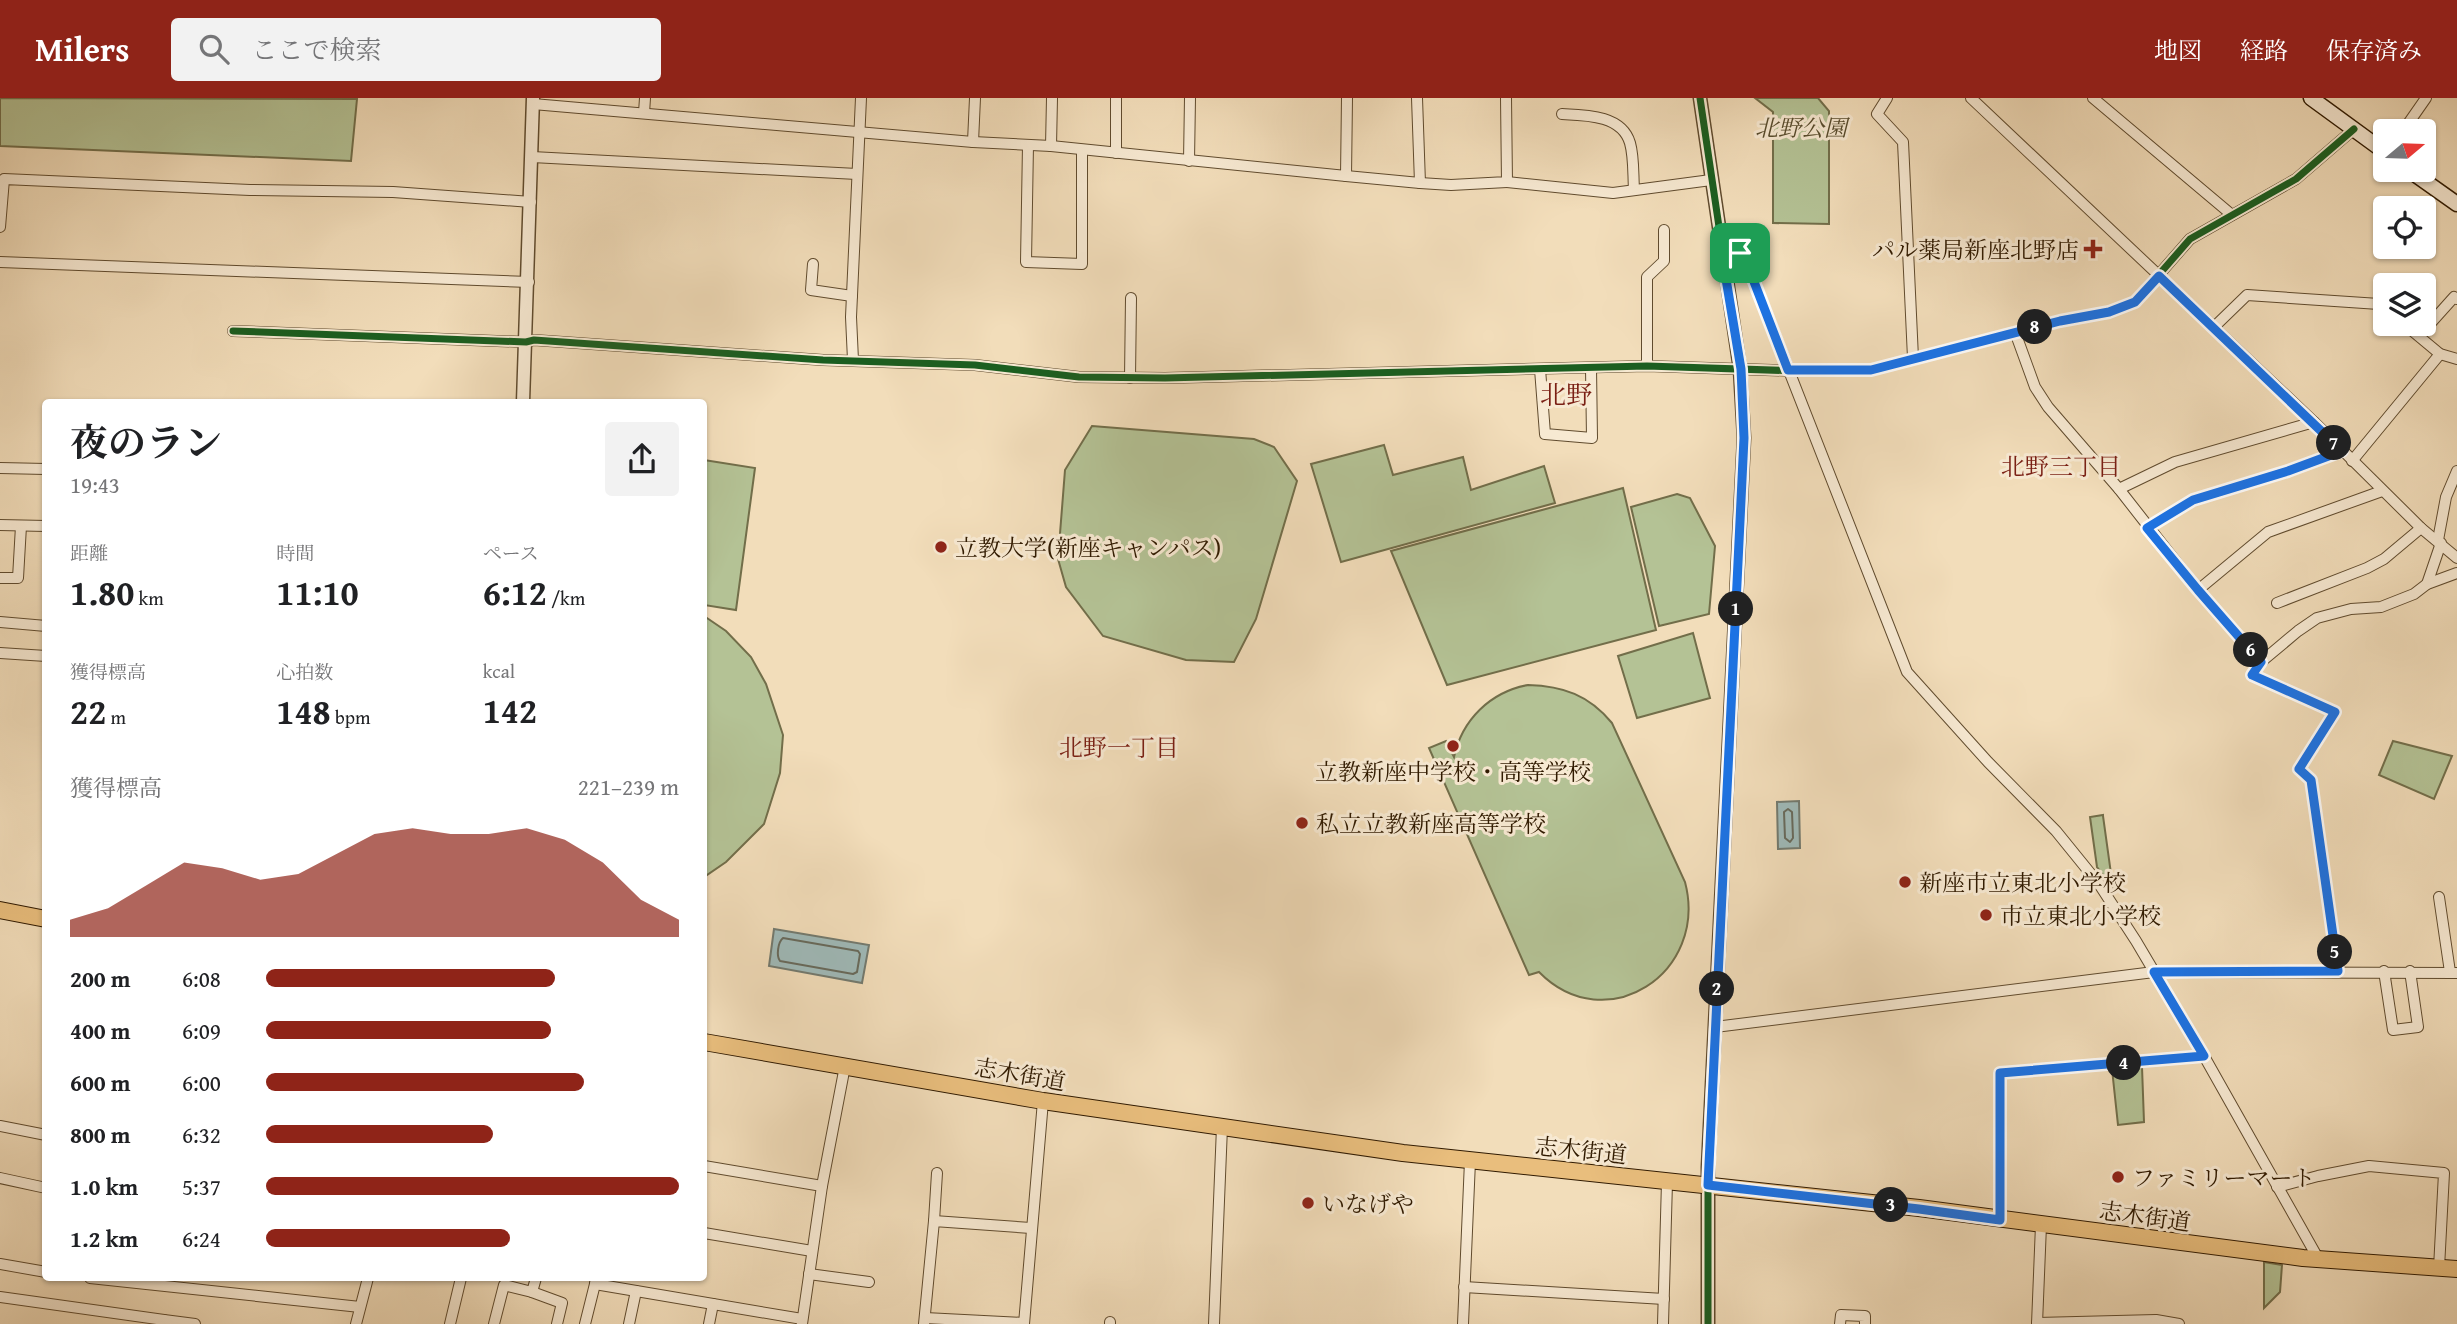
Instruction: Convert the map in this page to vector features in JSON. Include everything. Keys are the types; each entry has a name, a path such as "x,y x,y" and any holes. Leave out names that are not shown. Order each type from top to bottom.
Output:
{"main road":[{"path":"2311,98 2373,143"},
{"path":"2426,182 2457,204"},
{"path":"0,910 42,918"},
{"name":"志木街道","path":"707,1043 1043,1101 1469,1161 1919,1209 2319,1260 2457,1269"}],"street":[{"path":"644,113 645,98"},
{"path":"853,360 852,296 861,98"},
{"path":"973,142 975,98"},
{"path":"1051,146 1052,98"},
{"path":"1116,98 1116,153"},
{"path":"1189,161 1190,98"},
{"path":"1346,176 1347,98"},
{"path":"1418,98 1420,183"},
{"path":"1506,98 1507,183"},
{"path":"1700,98 1741,369 1744,416 1708,1185 1708,1324"},
{"path":"1887,98 1877,114 1903,142 1913,358"},
{"path":"1972,98 2314,422 2421,528 2457,558"},
{"path":"2093,98 2232,215"},
{"path":"2412,119 2427,98"},
{"path":"523,399 533,101 973,142 1051,146 1420,183 1507,183 1613,193 1711,180"},
{"path":"1562,114 1606,119 1616,125 1630,143 1634,189"},
{"path":"233,331 526,342 534,340 823,360 975,365 1079,377 1647,366 1871,370 2015,332 2109,312 2135,302 2190,239 2297,179 2354,130"},
{"path":"1028,145 1026,262 1082,264 1083,150"},
{"path":"532,157 857,174"},
{"path":"0,228 2,179 250,190 393,192 531,202"},
{"path":"1647,366 1647,277 1664,261 1664,230"},
{"path":"1721,249 1740,253 1746,261 1907,672 2078,856 2099,884 2204,1056 2319,1260"},
{"path":"0,262 528,282"},
{"path":"813,264 811,290 852,296"},
{"path":"2213,328 2247,295 2373,304"},
{"path":"2436,317 2454,297 2457,299"},
{"path":"1130,378 1131,298"},
{"path":"2015,332 2035,387 2048,407 2119,489 2198,590 2261,662"},
{"path":"2421,336 2440,354 2457,359"},
{"path":"2352,461 2440,354"},
{"path":"1540,369 1545,434 1592,438 1591,368"},
{"path":"2119,489 2175,462 2314,422"},
{"path":"2147,528 2193,500 2288,471 2342,451"},
{"path":"0,468 42,469"},
{"path":"2427,583 2439,542 2446,497 2457,471"},
{"path":"2198,590 2268,532 2382,491"},
{"path":"0,525 42,526"},
{"path":"0,578 18,578 21,526"},
{"path":"2277,603 2367,568 2384,559 2421,528"},
{"path":"2338,971 2311,780 2299,769 2335,712 2252,675 2261,662 2317,618 2351,609 2381,607 2414,594 2427,583 2457,573"},
{"path":"0,622 42,626"},
{"path":"0,653 42,656"},
{"path":"1715,1027 2154,972 2453,972 2439,897"},
{"path":"2384,971 2393,1030 2418,1027 2410,971"},
{"path":"2000,1220 2000,1073 2204,1056"},
{"path":"585,1324 595,1281 802,1321 822,1186 845,1066"},
{"path":"937,1173 925,1321 1024,1324 1043,1101"},
{"path":"0,1126 42,1134"},
{"path":"1214,1324 1222,1127"},
{"path":"1463,1324 1469,1161"},
{"path":"2277,1187 2369,1166 2444,1173 2438,1268"},
{"path":"707,1167 822,1186"},
{"path":"0,1178 42,1187"},
{"path":"1663,1324 1667,1182"},
{"path":"934,1221 1031,1228"},
{"path":"2041,1225 2037,1323 2156,1320 2179,1324"},
{"path":"707,1234 812,1251"},
{"path":"0,1264 42,1271"},
{"path":"808,1274 869,1282"},
{"path":"118,1281 360,1307"},
{"path":"356,1324 367,1281"},
{"path":"450,1324 460,1281"},
{"path":"532,1292 535,1281"},
{"path":"494,1324 504,1285 562,1303 557,1324"},
{"path":"1464,1287 1664,1299"},
{"path":"629,1324 636,1291"},
{"path":"0,1297 164,1322 195,1324"},
{"path":"709,1324 713,1304"},
{"path":"1840,1324 1841,1315 1865,1316 1865,1324"}],"green space":[{"path":"0,98 357,99 351,161 0,146"},
{"name":"北野公園","path":"1755,98 1818,98 1829,111 1829,224 1773,223 1773,112"},
{"path":"1092,426 1254,439 1274,447 1297,481 1256,619 1234,662 1186,660 1103,636 1066,587 1058,559 1065,470"},
{"path":"1384,445 1393,475 1463,457 1471,490 1544,466 1555,503 1341,562 1311,464"},
{"path":"707,460 755,468 736,610 707,605"},
{"path":"1623,488 1656,630 1447,685 1391,551"},
{"path":"1677,494 1690,498 1715,546 1709,614 1659,626 1631,507"},
{"path":"707,618 726,631 751,657 766,684 783,735 780,773 764,824 726,862 707,875"},
{"path":"1693,633 1710,698 1637,718 1618,656"},
{"path":"1528,685 1553,687 1574,694 1594,705 1612,723 1685,882 1688,915 1682,944 1667,968 1646,987 1621,997 1593,999 1565,991 1539,972 1529,975 1429,748 1446,741 1454,757 1464,731 1480,710 1502,694"},
{"path":"2393,741 2452,756 2434,799 2379,775"},
{"path":"2103,815 2113,888 2097,867 2090,817"},
{"path":"2142,1067 2144,1122 2118,1125 2112,1069"},
{"path":"2264,1262 2282,1265 2280,1292 2264,1308"}],"water":[{"path":"1799,801 1800,848 1778,849 1777,802"},
{"path":"774,929 869,945 862,983 769,966"}],"cycle path":[{"path":"1700,98 1740,369 1744,438 1708,1167 1708,1324"},
{"path":"233,331 526,342 534,340 823,360 975,365 1079,377 1165,378 1647,366 1799,371 1871,370 2060,321 2109,312 2135,302 2190,239 2296,179 2354,129"}],"place":[{"name":"パル薬局新座北野店","path":"2093,249"},
{"name":"立教大学(新座キャンパス)","path":"941,547"},
{"name":"立教新座中学校・高等学校","path":"1453,746"},
{"name":"私立立教新座高等学校","path":"1302,823"},
{"name":"新座市立東北小学校","path":"1905,882"},
{"name":"市立東北小学校","path":"1986,915"},
{"name":"ファミリーマート","path":"2118,1177"},
{"name":"いなげや","path":"1308,1203"}],"district":[{"name":"北野","path":"1566,394"},
{"name":"北野三丁目","path":"2061,466"},
{"name":"北野一丁目","path":"1119,747"}],"route":[{"path":"1721,249 1740,253 1746,261 1788,370 1799,371 1871,370 2060,321 2109,312 2135,302 2159,276 2342,451 2288,471 2193,500 2147,528 2261,662 2252,675 2335,712 2299,769 2311,780 2338,971 2154,972 2204,1056 2000,1073 2000,1220 1708,1185 1744,438 1741,369 1721,249"}]}
